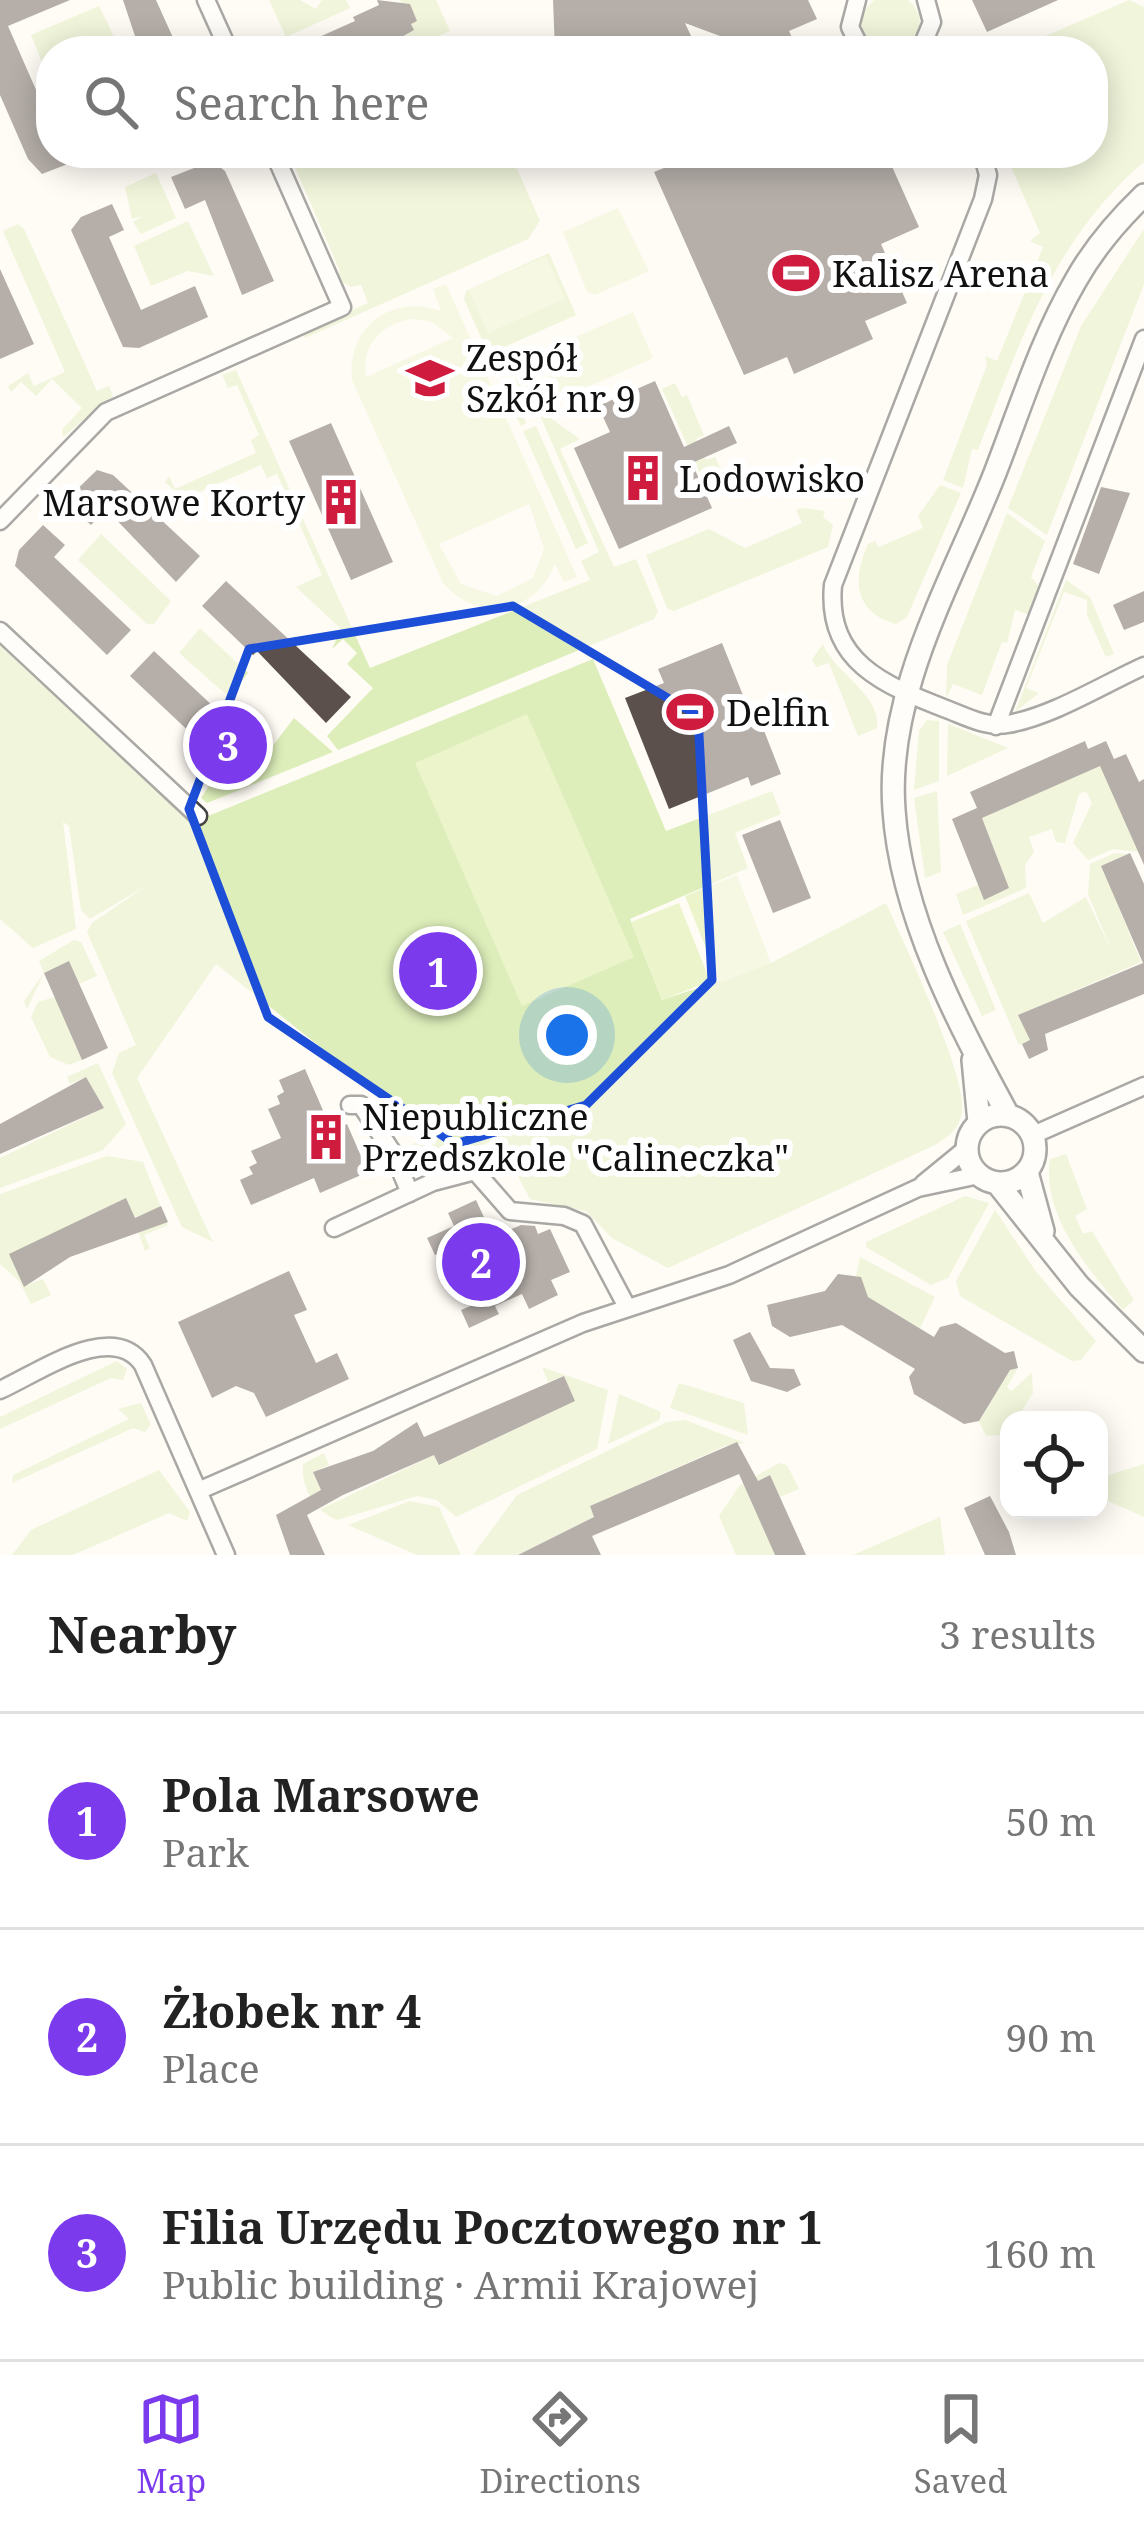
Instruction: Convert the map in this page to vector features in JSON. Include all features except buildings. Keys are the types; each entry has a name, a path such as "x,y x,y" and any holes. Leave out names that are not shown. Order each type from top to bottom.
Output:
{"street":[{"path":"206,0 222,36"},
{"path":"855,36 850,26 857,0"},
{"path":"926,0 933,36"},
{"path":"0,521 87,427 132,400 342,307 281,168"},
{"path":"986,168 983,199 833,585 833,616 843,646 873,677 996,725 1024,719 1144,667"},
{"path":"1047,1243 1027,1172 1035,1155 1033,1136 1008,1115 972,1048 915,908 900,857 893,780 907,694 1060,310 1105,237 1144,195"},
{"path":"996,725 1144,339"},
{"path":"0,632 198,816"},
{"path":"198,1491 627,1307 729,1275 918,1189 967,1148 979,1122 972,1048"},
{"path":"1033,1136 1144,1086"},
{"path":"350,1105 361,1105 371,1115 410,1192"},
{"path":"979,1122 1008,1115"},
{"path":"967,1148 1100,1310 1144,1351"},
{"path":"334,1228 410,1192 476,1171 510,1211 574,1218 596,1241 627,1307"},
{"path":"918,1189 1027,1172"},
{"path":"0,1390 95,1348 122,1345 142,1365 226,1555"}],"highlighted area":[{"path":"513,606 698,716 712,980 586,1105 455,1144 268,1017 189,809 249,649"}],"green space":[{"path":"877,-1 905,-1 918,13 917,36 864,35 864,13"},
{"path":"269,0 300,0 316,9 322,0 346,0 350,8 286,36"},
{"path":"400,0 436,0 450,31 438,36 403,36 414,30 411,24 417,21 410,5 404,7"},
{"path":"1129,0 1144,7 1144,162 1086,224 1043,295 978,450 972,449 963,488 943,480 987,365 985,356 997,361 1043,247 1030,241 1040,233 1012,168 1108,168 1108,36 1046,36"},
{"path":"99,6 114,36 36,36 36,48 31,35"},
{"path":"295,168 517,168 540,221 528,239 305,338 303,332 368,303 361,285 351,287 339,280 339,269"},
{"path":"156,173 176,218 141,234 133,222 143,216 132,219 125,187"},
{"path":"618,208 649,271 595,295 587,292 563,232"},
{"path":"188,221 214,276 188,271 151,286 134,246"},
{"path":"18,224 97,391 109,386 113,396 63,437 62,430 82,408 52,379 36,396 21,382 11,392 8,386 28,373 34,386 65,372 3,231"},
{"path":"1144,229 1144,284 1047,535 1008,508 1081,326"},
{"path":"549,253 576,315 488,354 464,299 466,291"},
{"path":"546,256 565,299 488,333 469,290"},
{"path":"446,284 577,577 564,582 555,564 534,594 505,608 473,604 443,583 352,380 356,344 365,330 390,311 406,307 441,311 433,289","holes":["413,319 432,322 453,338 366,377 367,355 376,338 392,325","529,504 544,549 533,578 497,596 461,584 439,544"]},
{"path":"633,312 653,358 559,400 539,353"},
{"path":"236,370 370,668 590,580 581,561 599,552 533,399 518,405 526,423 521,426 502,385 527,375 546,415 580,439 560,449 614,567 636,559 658,611 654,619 338,750 327,736 373,688 347,664 357,653 343,639 332,649 341,629 296,587 322,575 277,474 267,478 261,465 192,495 195,510 165,482 169,476 175,489 256,453 251,440 259,435 237,385 228,388 222,375"},
{"path":"675,383 682,397 687,395 704,435 696,439 706,460 715,457 721,470 702,478 662,389"},
{"path":"536,426 588,543 576,549 523,431"},
{"path":"940,485 961,493 907,617 896,624 882,619 860,593 860,570 868,544 875,541 879,547 923,528 918,516"},
{"path":"796,510 825,511 823,517 833,525 828,547 674,611 667,608 646,555 709,529 745,548 802,523"},
{"path":"1007,513 1045,541 1031,577 1041,589 1031,615 1015,610 1007,643 1002,642 982,695 953,684 946,698 947,665"},
{"path":"101,534 171,601 154,624 147,624 78,560"},
{"path":"1066,580 1090,597 1114,654 1106,657 1087,615 1087,600 1064,592 1026,688 1039,693 1015,712"},
{"path":"200,628 248,673 229,697 179,653"},
{"path":"823,644 872,705 877,728 858,736 829,663 816,667 812,659"},
{"path":"0,645 191,823 593,659 666,831 772,791 781,814 735,833 748,868 630,919 662,1000 771,963 886,903 954,1067 962,1109 959,1121 935,1145 668,1268 612,1238 586,1211 530,1199 498,1138 428,1170 415,1169 403,1149 431,1135 216,964 137,1078 213,1242 182,1227 112,1073 119,1053 136,1045 87,932 92,923 146,886 90,919 81,910 69,826 63,822 76,929 33,948 0,919"},
{"path":"527,714 634,957 522,1006 415,763"},
{"path":"294,718 333,752 207,803 201,798 209,786 250,775"},
{"path":"927,720 939,721 939,781 914,790 919,731"},
{"path":"948,724 1008,748 947,776"},
{"path":"1101,765 1140,852 1113,849 1088,860 1073,843 1092,803 1086,791 1079,794 1065,843 1056,842 1052,829 1029,837 1034,852 1025,865 1026,888 963,915 956,894 978,885 984,899 1009,888 982,818"},
{"path":"937,791 941,872 925,878 914,798"},
{"path":"1115,853 1127,854 1102,866 1141,962 1019,1015 1030,1041 1019,1045 966,921 1029,893 1043,923 1086,897 1112,952 1088,894 1090,864"},
{"path":"737,875 771,963 720,983 685,896"},
{"path":"679,903 710,981 662,1000 631,922"},
{"path":"960,924 996,1010 982,1016 943,932"},
{"path":"74,940 81,942 97,976 79,984 69,962 44,973 39,961"},
{"path":"44,973 27,1009 24,1001"},
{"path":"55,997 82,1060 69,1065 50,1057 31,1017 38,1002"},
{"path":"98,1063 126,1124 103,1150 0,1188 0,1158 104,1108 86,1077 70,1084 67,1077"},
{"path":"1066,1154 1087,1209 1075,1216 1083,1234 1092,1231 1134,1300 1123,1310 1060,1221 1049,1180 1050,1159"},
{"path":"107,1156 143,1162 168,1225 144,1235 150,1248 145,1251 126,1199 101,1210 19,1267 27,1285 43,1279 51,1295 31,1304 19,1281 0,1264 0,1194"},
{"path":"965,1196 989,1203 948,1278 931,1285 866,1247 866,1242"},
{"path":"995,1210 1037,1273 1096,1341 1081,1360 1072,1361 960,1296 956,1281"},
{"path":"860,1257 935,1297 920,1328 868,1297 856,1276"},
{"path":"117,1361 127,1369 123,1380 111,1378 0,1429 0,1417"},
{"path":"542,1367 608,1390 597,1449 456,1517 437,1500 417,1496 337,1520 320,1509 434,1455 440,1465 575,1401 564,1376 548,1382"},
{"path":"1018,1368 1007,1387 1011,1391 1032,1373 1033,1393 1022,1411 1000,1411 1000,1435 986,1436 979,1421 1010,1370"},
{"path":"679,1383 744,1403 748,1435 670,1408"},
{"path":"619,1394 661,1412 659,1420 608,1444"},
{"path":"141,1403 151,1425 145,1432 133,1428 12,1483 13,1475 129,1419 118,1409"},
{"path":"685,1420 745,1443 725,1446 590,1506 594,1517 518,1555 473,1555 517,1495 667,1422"},
{"path":"324,1453 329,1465 313,1472 321,1490 312,1495 317,1506 307,1490 303,1464"},
{"path":"779,1463 787,1465 799,1489 780,1497 770,1475 745,1487 775,1555 736,1555 719,1516 740,1485"},
{"path":"1144,1464 1144,1517 1108,1501 1108,1475"},
{"path":"159,1470 190,1512 187,1521 169,1513 73,1555 12,1555 31,1530"},
{"path":"410,1501 439,1507 461,1555 417,1555 348,1525"},
{"path":"940,1517 945,1555 853,1555"}],"place":[{"name":"Kalisz Arena","path":"796,273"},
{"name":"Zespół Szkół nr 9","path":"430,378"},
{"name":"Lodowisko","path":"643,478"},
{"name":"Marsowe Korty","path":"341,502"},
{"name":"Delfin","path":"690,712"},
{"name":"Filia Urzędu Pocztowego nr 1","path":"228,745"},
{"name":"Pola Marsowe","path":"438,971"},
{"name":"Niepubliczne Przedszkole \"Calineczka\"","path":"326,1137"},
{"name":"Żłobek nr 4","path":"481,1262"}]}
